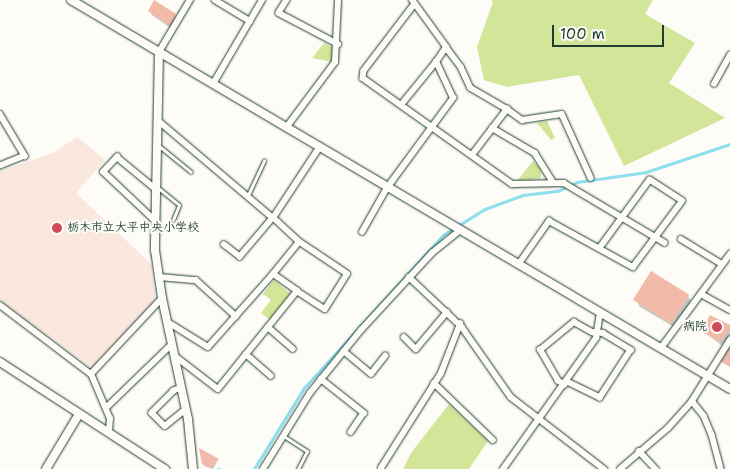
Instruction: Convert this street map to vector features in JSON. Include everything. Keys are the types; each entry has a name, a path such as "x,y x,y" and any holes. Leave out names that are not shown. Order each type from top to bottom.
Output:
{"street":[{"path":"71,0 459,231 730,389"},
{"path":"190,0 159,52 157,68 160,122 155,222 162,298 186,409 193,469"},
{"path":"215,0 250,21"},
{"path":"213,84 262,0"},
{"path":"287,0 279,13 338,44"},
{"path":"286,128 335,62 338,44 338,0"},
{"path":"591,178 562,114 522,120 471,88 462,67 414,2 363,75 401,105 512,184 564,183 665,244"},
{"path":"401,105 446,47"},
{"path":"714,84 730,55"},
{"path":"362,232 387,188 453,98 436,62"},
{"path":"472,155 506,109"},
{"path":"0,114 25,156 0,166"},
{"path":"160,122 248,194 299,242 347,274 324,308 273,274"},
{"path":"492,128 535,153 553,182"},
{"path":"224,245 240,257 273,218 319,148"},
{"path":"155,222 103,172 117,156 157,188"},
{"path":"518,265 549,221 633,268 682,201 650,180 600,248"},
{"path":"263,469 282,435 344,351 409,277 459,231"},
{"path":"661,348 727,260 681,239"},
{"path":"168,322 208,347 299,242"},
{"path":"159,277 196,280 236,316"},
{"path":"409,277 460,324 511,398 541,418 588,459 604,469"},
{"path":"175,356 218,389 297,291"},
{"path":"701,294 730,310"},
{"path":"91,374 162,298"},
{"path":"0,306 91,374 106,408 111,425 109,432"},
{"path":"404,338 416,349 447,312"},
{"path":"503,469 566,384 599,332 600,314"},
{"path":"574,322 592,332 599,332 631,350 600,398 558,381 540,350 574,322"},
{"path":"382,468 434,383 460,324"},
{"path":"268,327 293,349"},
{"path":"620,469 638,451 668,428 692,401 706,375 730,340"},
{"path":"106,408 172,344"},
{"path":"344,351 371,374 385,356"},
{"path":"246,354 271,376"},
{"path":"0,362 165,469"},
{"path":"322,379 364,414 351,432"},
{"path":"434,383 493,440"},
{"path":"181,388 174,391 152,413 166,426 186,409"},
{"path":"692,401 704,416 712,435 721,469"},
{"path":"46,469 79,414"},
{"path":"638,451 656,469"}],"lane":[{"path":"159,146 191,172"},
{"path":"248,194 264,161"},
{"path":"157,188 179,204 173,220"},
{"path":"282,435 307,451 298,469"}],"shaded area":[{"name":"栃木市立大平中央小学校","path":"77,137 105,160 76,193 151,264 156,302 92,368 0,301 0,171 53,153"}],"green space":[{"path":"491,0 653,0 645,14 695,43 669,83 725,118 624,166 579,75 507,87 484,80 477,47 493,2"},
{"path":"324,43 335,49 333,62 312,58"},
{"path":"547,121 555,138 551,140 537,123"},
{"path":"533,161 541,169 541,178 517,181"},
{"path":"274,280 291,294 270,320 261,313 271,300 263,294"},
{"path":"449,404 488,441 469,469 403,469 411,453"}],"building":[{"path":"154,0 176,14 170,26 148,11"},
{"path":"651,271 689,295 671,324 633,300"},
{"name":"病院","path":"710,315 730,325 730,330 719,342 701,331"},
{"path":"730,346 730,367 721,362"},
{"path":"199,448 219,459 211,468 202,464"}],"waterway":[{"path":"254,469 304,388 443,235 485,209 523,195 558,191 577,182 646,172 730,144"}],"place":[{"name":"栃木市立大平中央小学校","path":"57,228"},
{"name":"病院","path":"717,327"}]}
